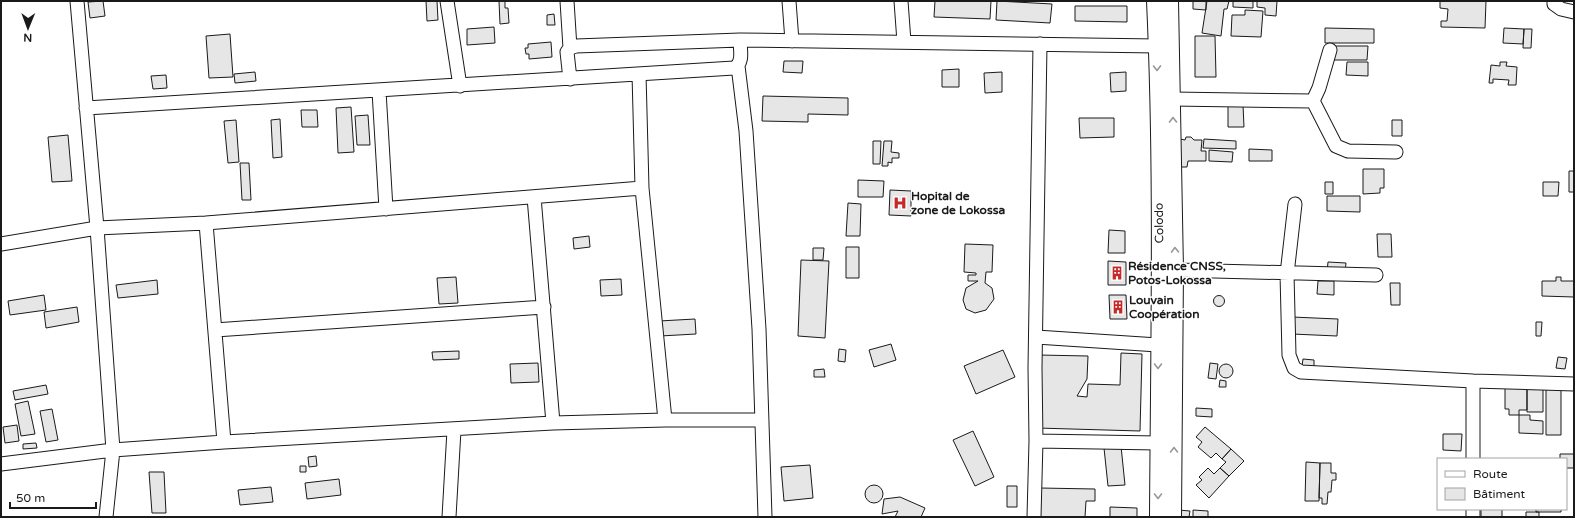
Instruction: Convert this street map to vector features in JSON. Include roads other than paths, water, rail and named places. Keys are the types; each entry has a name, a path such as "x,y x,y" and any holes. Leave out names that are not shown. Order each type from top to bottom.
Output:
{"main road":[{"name":"Colodo","path":"1155,1 1160,270 1158,345 1158,517"},
{"name":"Colodo","path":"1170,1 1175,270 1173,517"}],"street":[{"path":"77,1 97,228 113,450 106,517"},
{"path":"447,1 460,86"},
{"path":"567,1 570,48 567,52 570,78"},
{"path":"789,1 792,41"},
{"path":"901,1 904,42"},
{"path":"1554,1 1554,4 1561,9 1574,12"},
{"path":"570,48 576,46 740,40 1157,46"},
{"path":"740,40 741,61 738,66 746,131 760,329 765,517"},
{"path":"1034,517 1040,44"},
{"path":"1313,101 1319,88 1330,50"},
{"path":"86,108 460,86 734,68 738,66"},
{"path":"639,74 642,188 665,420"},
{"path":"379,91 386,208"},
{"path":"1172,99 1313,101"},
{"path":"1313,101 1336,146 1348,151 1396,152"},
{"path":"1,244 97,228 206,223 642,188"},
{"path":"534,196 553,423"},
{"path":"1295,204 1287,274 1290,355 1294,368 1301,372 1472,381 1574,384"},
{"path":"206,223 224,442"},
{"path":"1175,270 1287,274 1376,275"},
{"path":"215,330 544,307"},
{"path":"1036,337 1158,345"},
{"path":"1472,381 1473,458"},
{"path":"1,464 113,450 224,442 454,430 553,423 665,420 762,420"},
{"path":"449,517 454,430"},
{"path":"1036,441 1158,443"}],"place":[{"name":"Hopital de zone de Lokossa","path":"900,203"},
{"name":"Résidence CNSS, Potos-Lokossa","path":"1117,273"},
{"name":"Louvain Coopération","path":"1118,307"}]}
